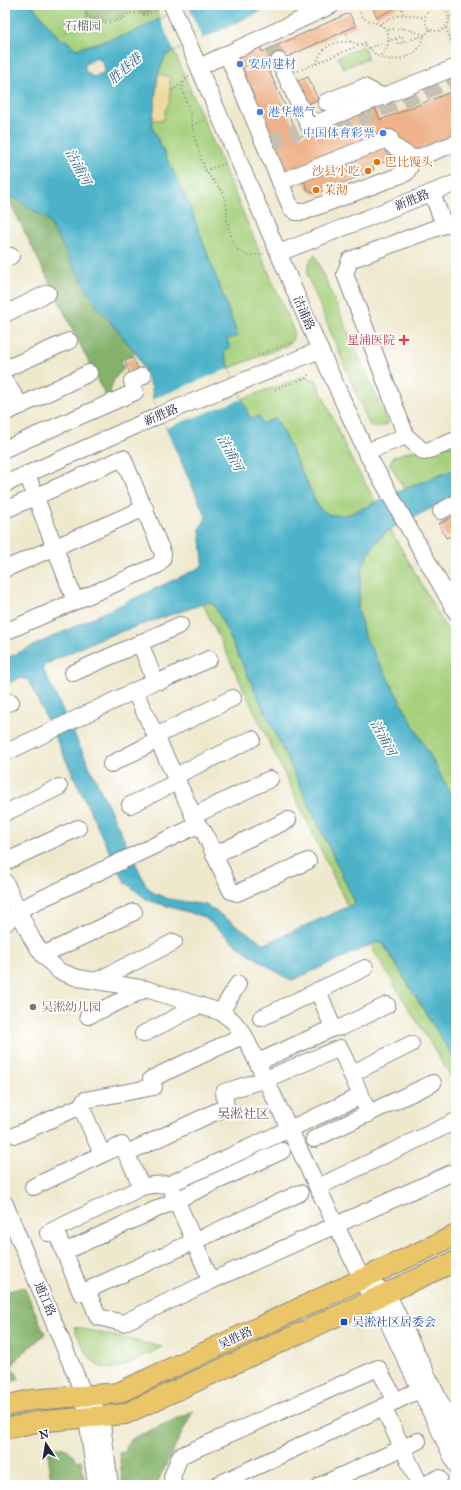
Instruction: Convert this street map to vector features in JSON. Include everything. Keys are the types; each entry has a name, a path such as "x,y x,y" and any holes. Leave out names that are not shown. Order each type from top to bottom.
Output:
{"main road":[{"name":"吴胜路","path":"5,1406 31,1400 126,1390 361,1278 456,1235"},
{"name":"吴胜路","path":"5,1430 36,1422 125,1414 456,1261"}],"street":[{"path":"194,72 227,54 272,48 332,5"},
{"name":"沽浦路","path":"168,8 189,45 194,72 272,254 320,350 366,452 456,612"},
{"path":"272,48 286,76 304,129 456,68"},
{"path":"227,54 267,145 291,208 296,212 303,212 406,173 414,159 456,143"},
{"path":"326,102 364,87 383,97"},
{"path":"280,182 390,138 392,145 414,159"},
{"name":"新胜路","path":"272,254 456,183"},
{"path":"432,192 450,225 350,260 345,274 406,436 424,452 456,440"},
{"path":"5,314 48,293"},
{"path":"5,370 69,341"},
{"name":"新胜路","path":"5,484 160,415 320,350"},
{"path":"5,413 89,373"},
{"path":"5,449 135,392 132,381 143,376"},
{"path":"5,381 21,406"},
{"path":"366,452 406,436"},
{"path":"5,510 123,458 161,546 163,554 162,560 158,565 5,632"},
{"path":"27,474 74,602"},
{"path":"441,511 456,504"},
{"path":"5,568 145,508"},
{"path":"73,673 180,625"},
{"path":"140,643 155,682"},
{"path":"5,753 155,682 161,681 209,659"},
{"path":"134,692 195,821 204,832 231,891 237,893 308,861"},
{"path":"111,764 233,698"},
{"path":"130,805 252,738"},
{"path":"5,924 12,909 134,855 270,779"},
{"path":"5,813 59,787"},
{"path":"214,856 288,820"},
{"path":"5,862 78,828"},
{"path":"5,882 12,909 43,955 59,971 78,978 146,989 221,1012 233,1021 244,1035 258,1062 361,1278 380,1297 384,1314 425,1387 456,1434"},
{"path":"43,955 134,912"},
{"path":"96,981 174,942"},
{"path":"261,1018 365,968"},
{"path":"221,1012 238,984"},
{"path":"88,1016 146,989"},
{"path":"318,990 332,1028"},
{"path":"258,1062 332,1028 342,1027 387,1005"},
{"path":"143,1034 200,1006"},
{"path":"16,1135 81,1106 85,1100 154,1086 151,1079 244,1035"},
{"path":"351,1074 411,1044"},
{"path":"126,1153 226,1107 224,1092 266,1079 340,1048 369,1114"},
{"path":"314,1139 434,1083"},
{"path":"300,1193 81,1293 64,1252 51,1231 142,1187 170,1184 291,1130 361,1096"},
{"path":"81,1106 102,1154"},
{"path":"318,1187 456,1122"},
{"path":"33,1187 122,1145 142,1187"},
{"path":"64,1252 282,1151"},
{"path":"87,1290 98,1317 123,1323 211,1281 456,1171"},
{"path":"170,1184 211,1281"},
{"name":"通江路","path":"5,1204 93,1417"},
{"path":"174,1485 172,1477 180,1456 378,1368 402,1448 420,1485"},
{"path":"217,1485 425,1387"},
{"path":"425,1387 454,1456"},
{"path":"93,1417 96,1485"},
{"path":"93,1417 110,1485"},
{"path":"321,1485 418,1441"},
{"path":"424,1485 439,1478"}],"path":[{"path":"83,5 87,17 96,22 111,22 127,17 130,13 129,5"},
{"path":"357,5 363,18 380,25 386,30 389,41 386,51 379,57"},
{"path":"401,5 403,14"},
{"path":"446,28 438,31 430,29 425,19 426,14 436,6 444,9 449,16 446,28 456,55"},
{"path":"130,13 148,15 168,8"},
{"path":"449,16 456,13"},
{"path":"380,25 392,16 403,14 425,19"},
{"path":"63,37 87,17"},
{"path":"386,30 402,28 425,35"},
{"path":"316,64 318,57 328,46 345,41 369,48 379,57 396,60 407,57 416,50 430,29"},
{"path":"346,30 352,42"},
{"path":"396,39 398,44 425,35"},
{"path":"369,48 402,36 404,42"},
{"path":"451,40 456,39"},
{"path":"286,76 367,42"},
{"path":"172,92 194,72"},
{"path":"185,80 183,93 192,116 192,125 197,146 205,170 224,194 227,209 226,221 237,249 248,256 272,254"},
{"path":"192,125 207,120"},
{"path":"205,170 226,163"},
{"path":"258,355 289,343 294,343"},
{"path":"275,389 306,378 310,373"}],"green space":[{"name":"石榴园","path":"32,5 154,5 160,19 132,33 76,49 65,39 62,41"},
{"path":"87,5 127,5 128,11 120,17 103,21 92,18 88,14"},
{"path":"132,5 154,5 155,7 145,14 134,10"},
{"path":"363,46 368,58 343,69 338,57"},
{"path":"174,51 294,332 292,340 288,345 230,368 223,350 227,339 238,336 190,207 152,127 158,74 166,55"},
{"path":"7,196 17,199 48,220 95,303 136,353 121,360 124,369 114,380 110,395 106,397"},
{"path":"315,255 388,424 374,427 369,424 308,277 308,265"},
{"path":"304,376 316,380 350,457 376,502 355,512 340,516 326,513 319,508 276,418 262,424 250,419 242,399"},
{"path":"456,445 456,469 404,489 390,464 393,457 410,451"},
{"path":"390,529 456,645 456,803 364,635 358,608 362,568 373,545"},
{"path":"209,602 215,606 354,900 354,904 348,907 203,604"},
{"path":"377,942 383,944 456,1062 456,1085 370,945"},
{"path":"24,1287 45,1334 20,1356 10,1368 17,1374 19,1380 5,1383 5,1292"},
{"path":"74,1327 162,1347 120,1367 109,1368 100,1366 91,1359"},
{"path":"193,1411 156,1485 123,1485 119,1453 125,1452 128,1443 133,1438"},
{"path":"48,1447 65,1449 71,1453 76,1461 81,1460 85,1485 51,1485"}],"sand":[{"path":"158,74 170,77 170,100 165,111 164,120 151,120"}],"water":[{"path":"5,5 32,5 62,41 65,39 76,49 132,33 187,5 274,5 166,55 158,74 152,127 190,207 238,336 227,339 230,348 223,351 250,418 259,416 262,424 276,418 319,508 330,515 348,515 414,485 456,469 456,496 390,529 373,545 362,568 358,608 364,635 456,803 456,1062 383,943 377,942 295,979 289,980 239,947 204,917 147,900 125,882 28,680 20,678 5,685 5,659 201,567 203,561 200,529 206,517 153,399 152,388 136,353 95,303 48,220 17,199 5,195","holes":["97,58 102,61 105,69 103,73 93,77 85,71 85,64","209,602 215,606 355,902 354,904 267,943 263,943 206,905 169,899 154,893 146,885 43,669 44,665 99,639"]}],"pier":[{"path":"187,5 203,39 174,51 160,19"},
{"path":"230,368 242,399 166,428 153,399"}],"building":[{"path":"371,5 402,5 377,17"},
{"path":"349,13 356,26 267,66 299,137 374,105 380,120 456,90 456,133 454,136 415,151 399,143 395,132 292,174 279,168 234,59 260,47 262,52"},
{"path":"308,77 318,100 307,104 296,82"},
{"path":"382,143 387,155 393,156 393,163 388,164 384,162 373,166 374,170 315,194 307,189 302,175"},
{"path":"133,358 140,373 131,377 125,361"},
{"path":"456,515 456,533 446,538 439,524"}],"tunnel":[{"path":"272,48 279,61"},
{"path":"327,104 336,127 456,79"},
{"path":"269,144 298,131"}],"place":[{"name":"安居建材","path":"240,64"},
{"name":"港华燃气","path":"260,112"},
{"name":"中国体育彩票","path":"383,133"},
{"name":"巴比馒头","path":"377,162"},
{"name":"沙县小吃","path":"368,171"},
{"name":"茉沏","path":"316,190"},
{"name":"星浦医院","path":"404,340"},
{"name":"吴淞幼儿园","path":"33,1007"},
{"name":"吴淞社区居委会","path":"344,1322"}],"district":[{"name":"吴淞社区","path":"243,1114"}],"water label":[{"name":"胜巷港","path":"125,69"},
{"name":"沽浦河","path":"78,167"},
{"name":"沽浦河","path":"230,453"},
{"name":"沽浦河","path":"383,738"}]}
